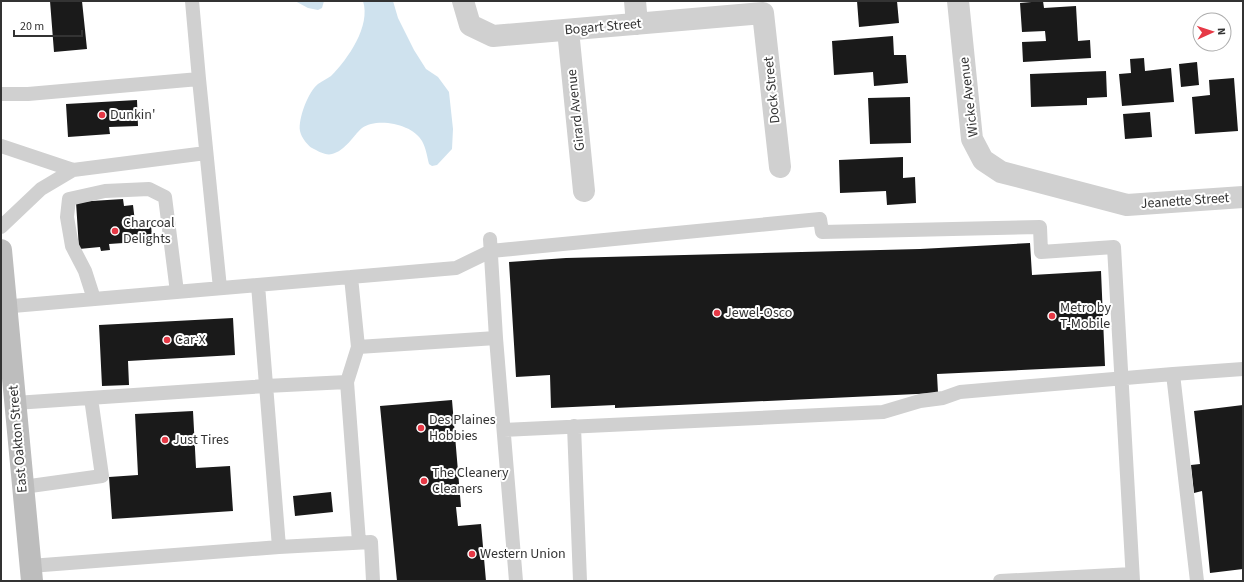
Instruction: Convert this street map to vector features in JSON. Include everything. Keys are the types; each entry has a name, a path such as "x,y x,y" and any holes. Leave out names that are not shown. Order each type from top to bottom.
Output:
{"main road":[{"name":"East Oakton Street","path":"1,250 4,306 15,403 31,574"}],"street":[{"name":"Bogart Street","path":"463,1 470,25 493,36 763,13"},
{"path":"635,1 638,24"},
{"name":"Wicke Avenue","path":"958,1 972,139 983,160 1001,172 1127,205"},
{"name":"Dock Street","path":"763,13 780,167"},
{"name":"Girard Avenue","path":"568,30 584,191"},
{"name":"Jeanette Street","path":"1127,205 1243,197"}],"lane":[{"path":"192,1 220,288"},
{"path":"1,94 28,94 199,79"},
{"path":"1,146 73,170"},
{"path":"1,227 41,189 73,170 206,153"},
{"path":"94,299 85,270 72,246 67,217 69,199 105,191 149,189 166,197 176,292"},
{"path":"4,306 456,268 490,245 820,219 822,232 1040,227 1041,252 1114,247 1132,577 1000,581"},
{"path":"490,245 516,581"},
{"path":"351,277 358,347 347,382 359,542"},
{"path":"258,285 279,547"},
{"path":"358,347 496,338"},
{"path":"504,430 883,412 920,401 942,398 960,392 1243,369"},
{"path":"1172,374 1197,581"},
{"path":"15,403 347,382"},
{"path":"23,488 102,476 91,398"},
{"path":"574,426 580,581"},
{"path":"31,574 279,547 370,542 373,581"}],"water":[{"path":"295,1 324,1 322,8 318,10 308,8"},
{"path":"363,1 393,1 398,18 414,50 426,69 438,77 449,92 453,129 452,149 437,165 432,166 429,164 422,141 417,135 411,130 394,124 376,123 362,128 341,150 330,154 322,153 310,147 302,136 300,126 302,113 307,99 318,84 331,76 338,69 351,51 361,31 364,21 365,11"}],"building":[{"path":"50,1 82,1 87,49 54,52"},
{"path":"857,1 897,1 899,23 859,27"},
{"path":"1043,1 1044,8 1076,6 1078,41 1090,40 1091,58 1023,62 1022,42 1046,41 1045,31 1022,32 1020,3"},
{"path":"893,36 894,55 906,55 908,83 874,86 873,72 834,75 832,41"},
{"path":"1144,58 1145,71 1171,68 1174,102 1122,106 1119,74 1131,73 1130,59"},
{"path":"1197,62 1199,85 1181,87 1179,64"},
{"path":"1106,71 1107,97 1087,98 1087,105 1031,107 1030,74"},
{"path":"1234,78 1238,131 1195,134 1192,97 1210,95 1209,80"},
{"path":"910,97 911,143 870,144 868,98"},
{"name":"Dunkin'","path":"137,100 138,126 109,127 110,134 68,137 66,104"},
{"path":"1150,112 1152,137 1125,139 1123,114"},
{"path":"903,157 903,178 915,177 916,203 887,205 886,191 840,193 839,160"},
{"name":"Charcoal Delights","path":"123,199 124,206 133,205 135,222 151,221 152,241 109,244 110,250 101,251 100,247 79,249 76,202"},
{"name":"Jewel-Osco","path":"1030,243 1032,275 1101,271 1105,366 937,374 938,393 615,408 615,405 551,408 550,375 516,377 509,262 566,258 920,249"},
{"name":"Car-X","path":"233,318 235,355 128,361 129,385 102,386 99,325"},
{"path":"452,400 461,507 456,507 458,526 481,524 486,581 397,581 380,406"},
{"path":"1243,405 1243,569 1210,573 1202,491 1194,493 1191,465 1200,464 1194,411"},
{"name":"Just Tires","path":"193,411 196,468 230,466 233,511 112,519 109,477 138,475 135,414"},
{"path":"331,492 333,512 295,516 293,496"}],"place":[{"name":"Dunkin'","path":"102,115"},
{"name":"Charcoal Delights","path":"115,231"},
{"name":"Jewel-Osco","path":"717,313"},
{"name":"Metro by T-Mobile","path":"1052,316"},
{"name":"Car-X","path":"167,340"},
{"name":"Des Plaines Hobbies","path":"421,428"},
{"name":"Just Tires","path":"165,440"},
{"name":"The Cleanery Cleaners","path":"424,481"},
{"name":"Western Union","path":"472,554"}]}
